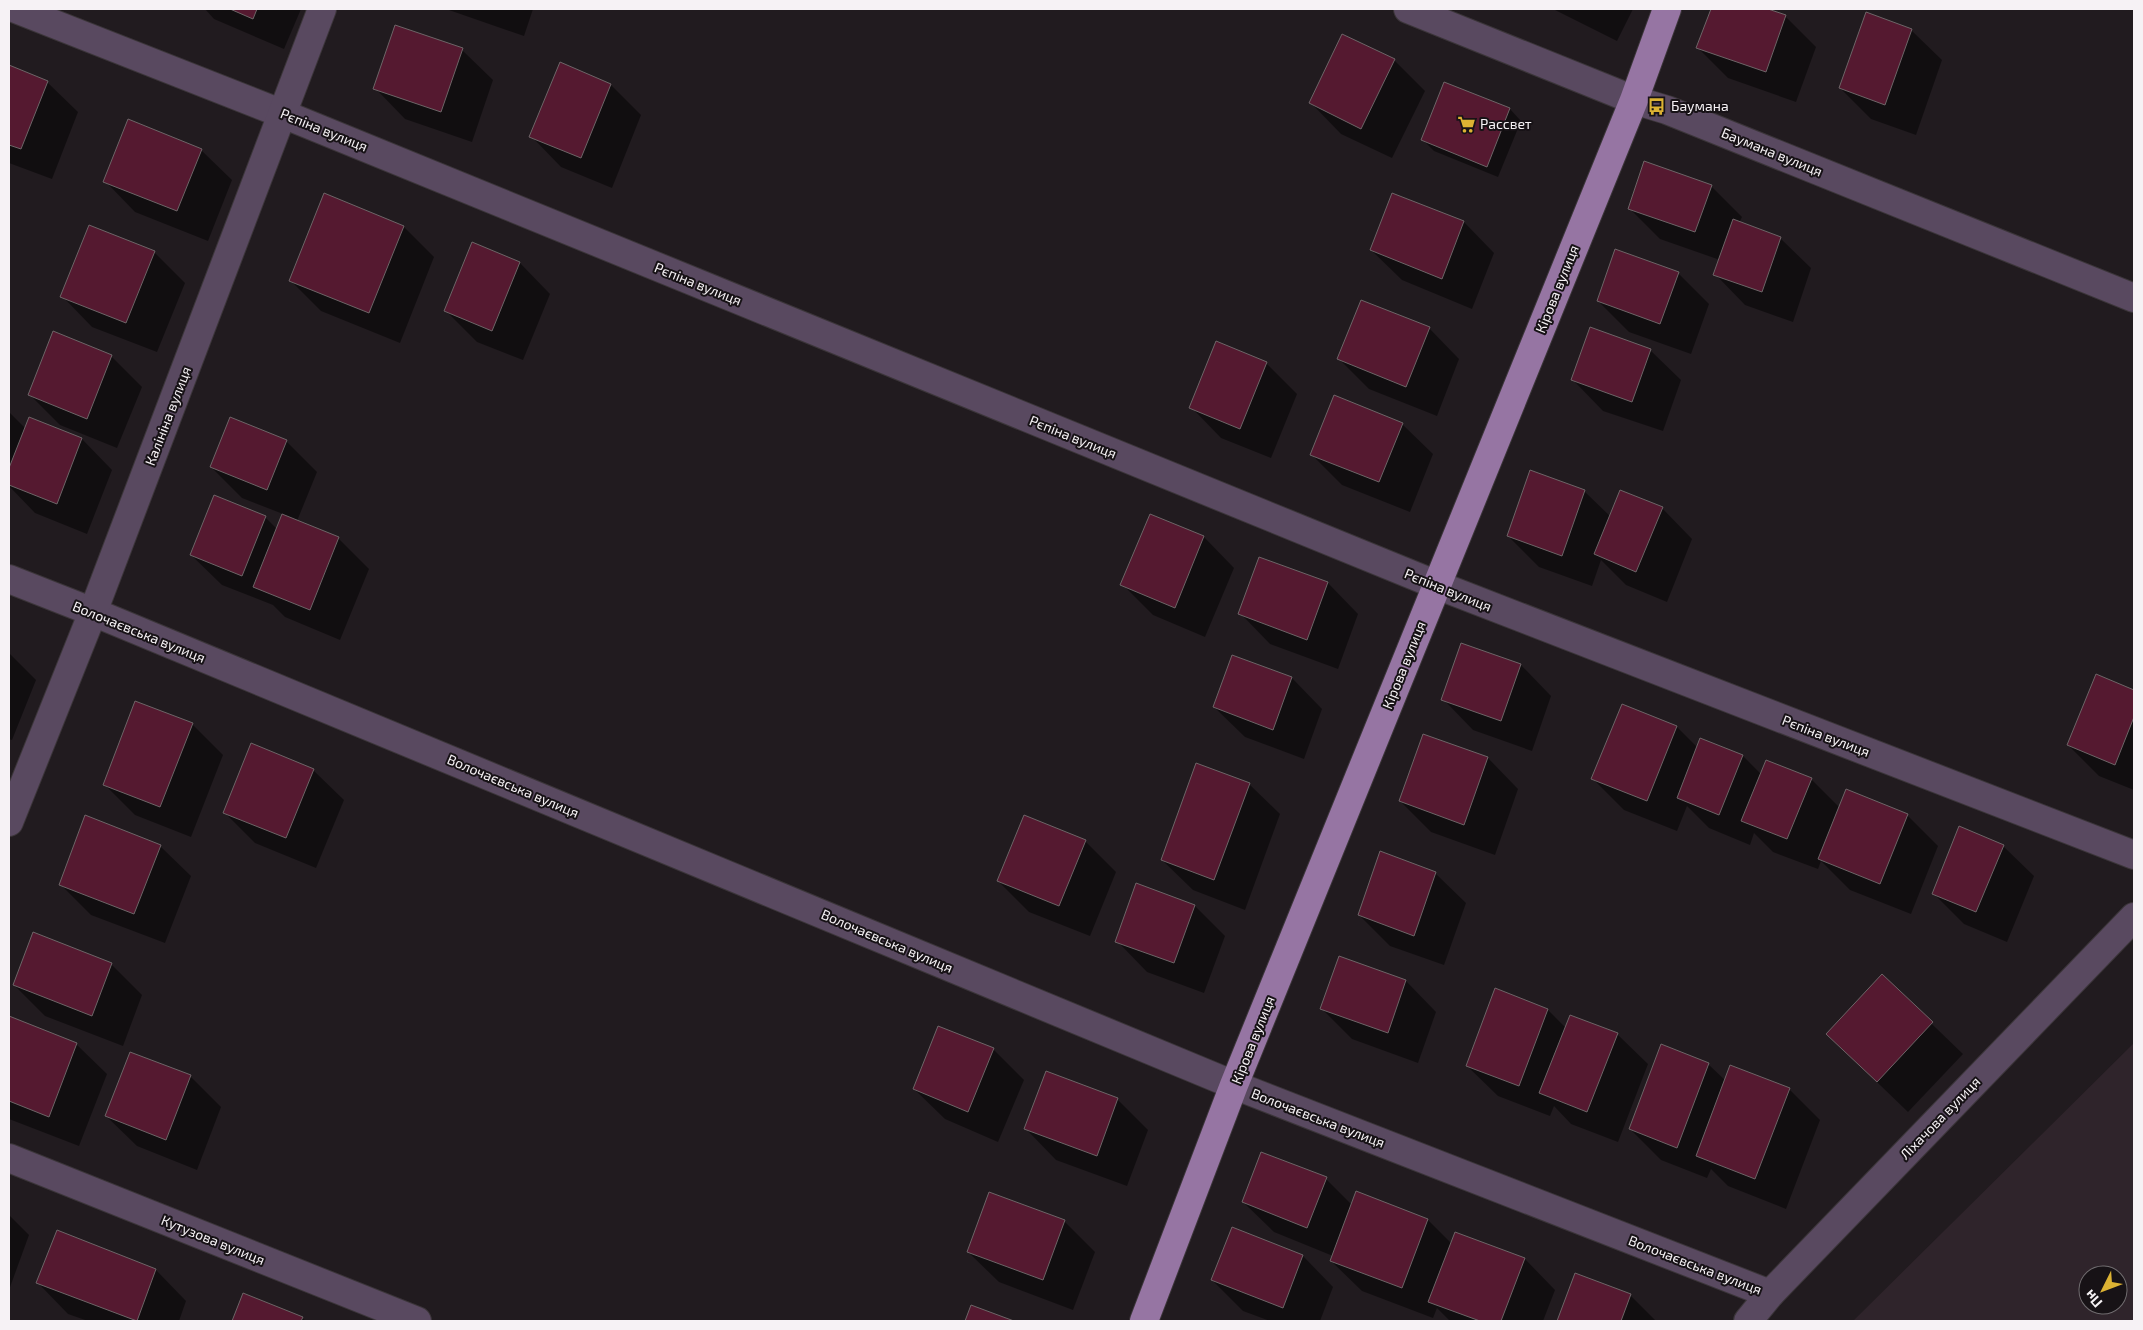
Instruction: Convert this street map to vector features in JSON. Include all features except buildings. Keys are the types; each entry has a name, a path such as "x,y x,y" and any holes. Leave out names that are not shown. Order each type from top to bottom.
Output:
{"main road":[{"name":"Кірова вулиця","path":"1144,1321 1234,1085 1634,100 1667,9"}],"street":[{"name":"Рєпіна вулиця","path":"16,9 283,114 1437,586 2134,855"},
{"name":"Калініна вулиця","path":"9,822 93,612 322,9"},
{"name":"Баумана вулиця","path":"1408,9 1634,100 1667,110 2134,298"},
{"name":"Волочаєвська вулиця","path":"9,579 93,612 1234,1085 1770,1294"},
{"name":"Ліхачова вулиця","path":"1748,1321 1770,1294 2134,917"},
{"name":"Кутузова вулиця","path":"9,1158 417,1321"}],"shaded area":[{"path":"2134,1043 2134,1321 1853,1321"}],"place":[{"name":"Баумана","path":"1657,106"},
{"name":"Рассвет","path":"1466,124"}]}
